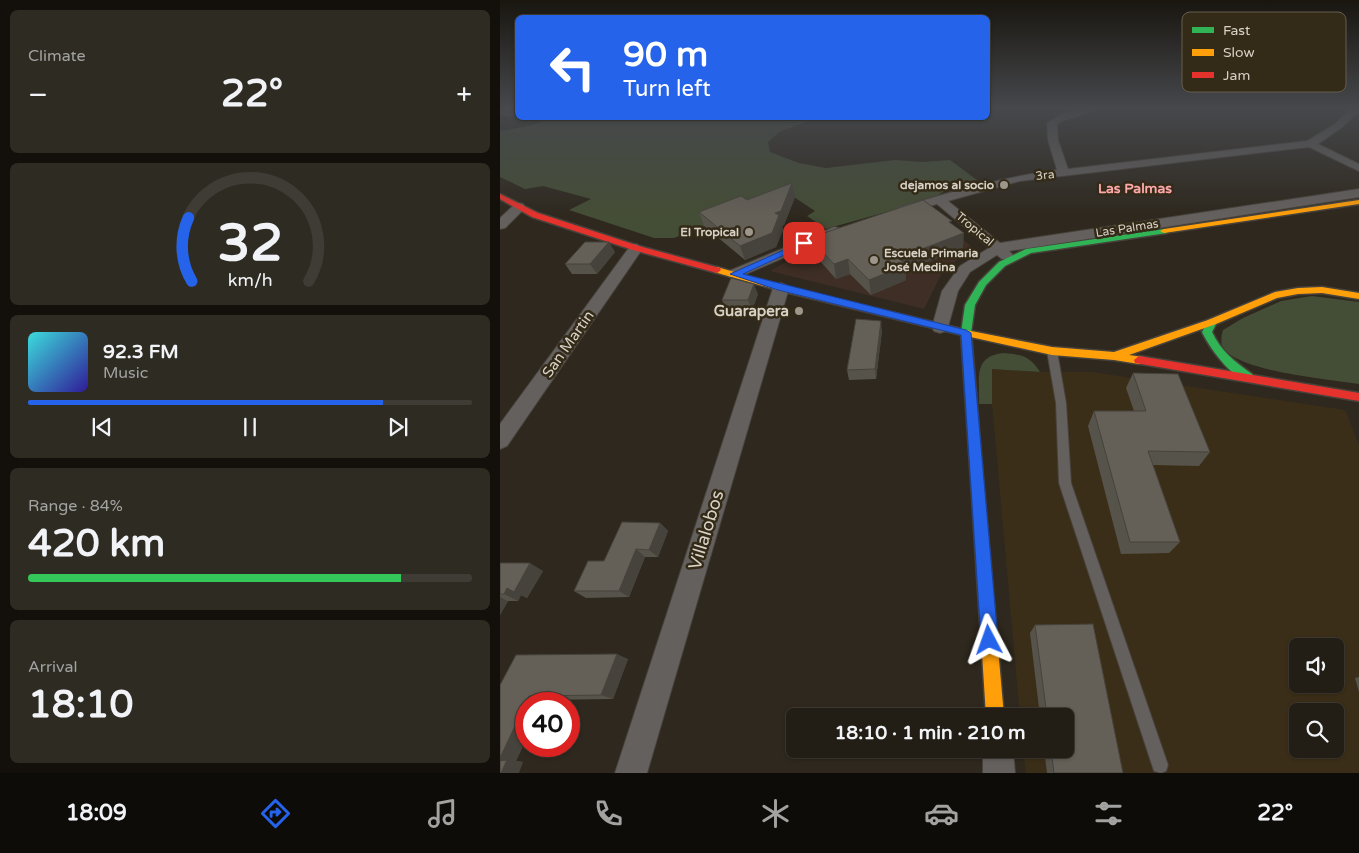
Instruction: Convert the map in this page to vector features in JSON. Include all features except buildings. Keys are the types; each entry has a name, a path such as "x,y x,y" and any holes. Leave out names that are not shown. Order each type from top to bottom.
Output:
{"main road":[{"path":"500,196 519,207 636,248 673,256 781,288 940,327 1052,351 1114,356 1359,397"},
{"name":"Las Palmas","path":"994,708 966,333 971,303 994,268 1010,258 1029,251 1359,202"},
{"path":"1114,356 1212,322 1275,295 1298,291 1322,290 1359,296"},
{"path":"1212,322 1207,332 1210,343 1217,352 1250,378"}],"street":[{"path":"1054,143 1064,173"},
{"path":"1310,144 1359,168"},
{"name":"3ra","path":"889,214 985,186 1020,178 1310,144"},
{"name":"Las Palmas","path":"940,327 950,292 964,269 998,248 1359,193"},
{"name":"Tropical","path":"940,200 1010,258"},
{"path":"500,225 519,207"},
{"path":"734,274 847,226"},
{"name":"San Martin","path":"500,440 636,248"},
{"name":"Villalobos","path":"631,773 781,288"},
{"path":"998,758 999,773"}],"lane":[{"path":"1052,351 1061,403 1065,483 1160,765"}],"shaded area":[{"name":"Escuela Primaria José Medina","path":"927,208 973,248 943,271 924,309 770,271 825,240"},
{"path":"991,369 1040,372 1092,372 1345,410 1359,445 1359,773 1026,773 1024,758 1074,758 1074,708 1019,708 992,404"}],"green space":[{"path":"500,143 768,143 770,152 799,163 826,168 895,160 923,162 950,160 977,180 949,188 932,199 826,229 807,216 815,211 794,197 674,238 654,238 569,210 591,199 543,186 525,189 500,177"},
{"path":"1312,296 1359,302 1359,384 1267,369 1234,357 1224,349 1221,340 1223,330 1243,318 1281,301"},
{"path":"1004,353 1029,359 1040,372 992,369 992,404 979,404 979,378 982,364 994,355"}],"traffic: fast":[{"path":"976,466 966,333 970,305 982,284 1002,264 1029,251 1164,231"},
{"path":"1212,322 1207,332 1214,346 1229,363 1248,377"}],"traffic: slow":[{"path":"1164,231 1359,202"},
{"path":"717,270 781,288 966,333 1052,351 1139,360"},
{"path":"1117,355 1212,322 1275,295 1298,291 1322,290 1359,296"},
{"path":"976,466 994,708"}],"traffic: jam":[{"path":"500,196 535,215 636,248 717,270"},
{"path":"1139,360 1359,397"}],"place":[{"name":"dejamos al socio","path":"1004,185"},
{"name":"El Tropical","path":"749,232"},
{"name":"Escuela Primaria José Medina","path":"874,260"},
{"name":"Guarapera","path":"799,311"}],"district":[{"name":"Las Palmas","path":"1135,188"}],"route":[{"path":"804,243 734,274 781,288 966,333 989,640"}]}
